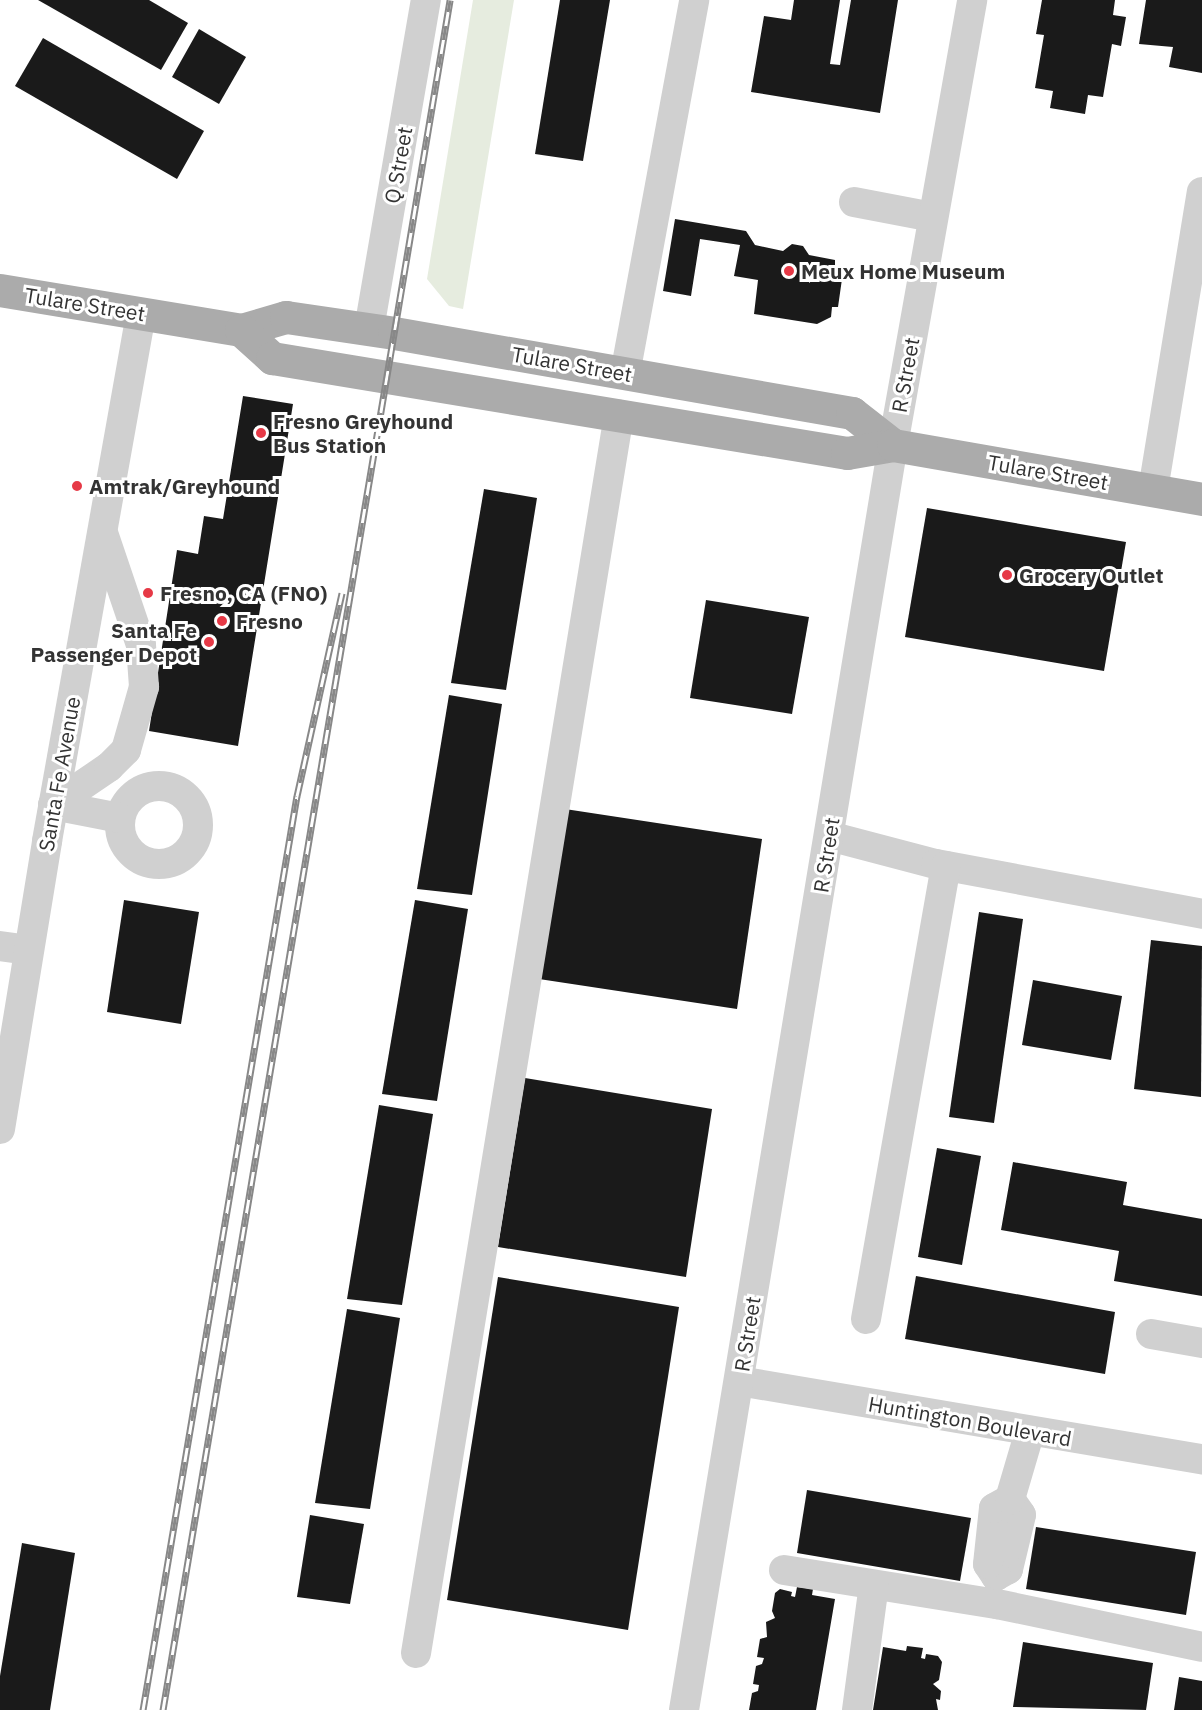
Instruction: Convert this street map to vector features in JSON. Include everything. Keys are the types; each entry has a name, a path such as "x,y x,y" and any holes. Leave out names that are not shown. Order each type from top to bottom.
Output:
{"main road":[{"name":"Tulare Street","path":"0,290 241,330 286,317 369,329 852,413 893,445"},
{"name":"Tulare Street","path":"241,330 272,358 847,453 893,445 1202,499"}],"street":[{"name":"Q Street","path":"369,329 426,0"},
{"path":"625,374 694,0"},
{"name":"R Street","path":"684,1710 893,445 972,0"},
{"path":"1153,490 1202,192"},
{"path":"854,202 933,218"},
{"name":"Santa Fe Avenue","path":"0,1129 14,948 53,805 141,314"},
{"path":"416,1653 619,415"},
{"path":"53,805 109,767 126,750 144,687 141,645 102,531"},
{"path":"53,805 120,818"},
{"path":"829,836 946,866 1202,914"},
{"path":"866,1319 946,866"},
{"path":"1151,1334 1202,1343"},
{"name":"Huntington Boulevard","path":"739,1381 1202,1459"},
{"path":"994,1590 988,1564 994,1508 1010,1499 1030,1431"},
{"path":"784,1570 874,1585 994,1590 1202,1647"},
{"path":"857,1710 874,1585"}],"shaded area":[{"path":"473,0 514,0 463,309 449,306 427,279"}],"building":[{"path":"38,0 149,0 188,23 161,70"},
{"path":"560,0 610,0 583,161 535,154"},
{"path":"794,0 840,0 830,64 840,65 851,0 898,0 880,113 751,92 764,16 791,20"},
{"path":"1042,0 1115,0 1113,15 1126,17 1121,46 1112,44 1103,97 1088,95 1085,114 1050,108 1053,91 1035,88 1044,35 1036,34"},
{"path":"1146,0 1202,0 1202,73 1169,67 1173,47 1139,44"},
{"path":"199,29 246,57 219,104 172,77"},
{"path":"43,38 204,131 177,179 15,86"},
{"name":"Meux Home Museum","path":"675,219 746,231 755,245 783,251 792,244 803,246 809,255 835,260 835,265 844,265 838,307 832,307 831,317 817,324 754,314 758,280 734,276 740,245 700,239 691,296 663,291"},
{"name":"Santa Fe Passenger Depot","path":"243,396 293,404 238,746 149,731 177,550 198,554 204,516 223,519"},
{"path":"484,489 537,498 506,690 451,683"},
{"path":"927,508 1126,542 1104,671 905,637"},
{"path":"706,600 809,617 792,714 690,698"},
{"path":"449,695 502,704 472,895 417,889"},
{"path":"565,809 762,839 737,1009 539,979"},
{"path":"124,900 199,912 181,1024 107,1012"},
{"path":"415,900 468,909 437,1101 382,1094"},
{"path":"979,912 1023,919 994,1123 949,1117"},
{"path":"1151,940 1202,946 1201,1097 1134,1089"},
{"path":"1033,980 1122,996 1111,1060 1022,1045"},
{"path":"525,1078 712,1109 686,1277 498,1247"},
{"path":"379,1105 433,1114 402,1305 347,1299"},
{"path":"937,1148 981,1156 962,1265 918,1257"},
{"path":"1013,1162 1127,1182 1123,1205 1202,1219 1202,1296 1114,1281 1119,1251 1001,1230"},
{"path":"916,1276 1115,1312 1105,1374 905,1339"},
{"path":"498,1277 679,1307 628,1630 447,1600"},
{"path":"347,1309 400,1318 370,1509 315,1503"},
{"path":"807,1490 971,1518 960,1581 797,1553"},
{"path":"310,1515 364,1524 350,1604 297,1597"},
{"path":"1036,1527 1196,1552 1186,1615 1026,1589"},
{"path":"22,1543 75,1553 50,1710 0,1710 0,1676"},
{"path":"797,1587 813,1589 812,1595 835,1599 816,1710 749,1710 752,1693 758,1691 759,1685 753,1684 756,1666 762,1664 764,1658 757,1657 760,1639 767,1637 766,1622 775,1618 772,1611 775,1593 780,1589 792,1592 791,1596 795,1597"},
{"path":"1023,1642 1153,1663 1146,1710 1013,1707"},
{"path":"907,1646 923,1648 921,1658 925,1659 926,1654 938,1656 942,1662 939,1680 933,1684 941,1691 940,1700 936,1699 938,1710 873,1710 883,1647 906,1651"},
{"path":"1179,1677 1202,1681 1202,1710 1174,1710"}],"railway":[{"path":"163,1710 450,0"},
{"path":"143,1710 297,796 342,593"}],"place":[{"name":"Meux Home Museum","path":"789,271"},
{"name":"Fresno Greyhound Bus Station","path":"261,433"},
{"name":"Amtrak/Greyhound","path":"77,486"},
{"name":"Grocery Outlet","path":"1007,575"},
{"name":"Fresno, CA (FNO)","path":"148,593"},
{"name":"Fresno","path":"222,621"},
{"name":"Santa Fe Passenger Depot","path":"209,642"}]}
